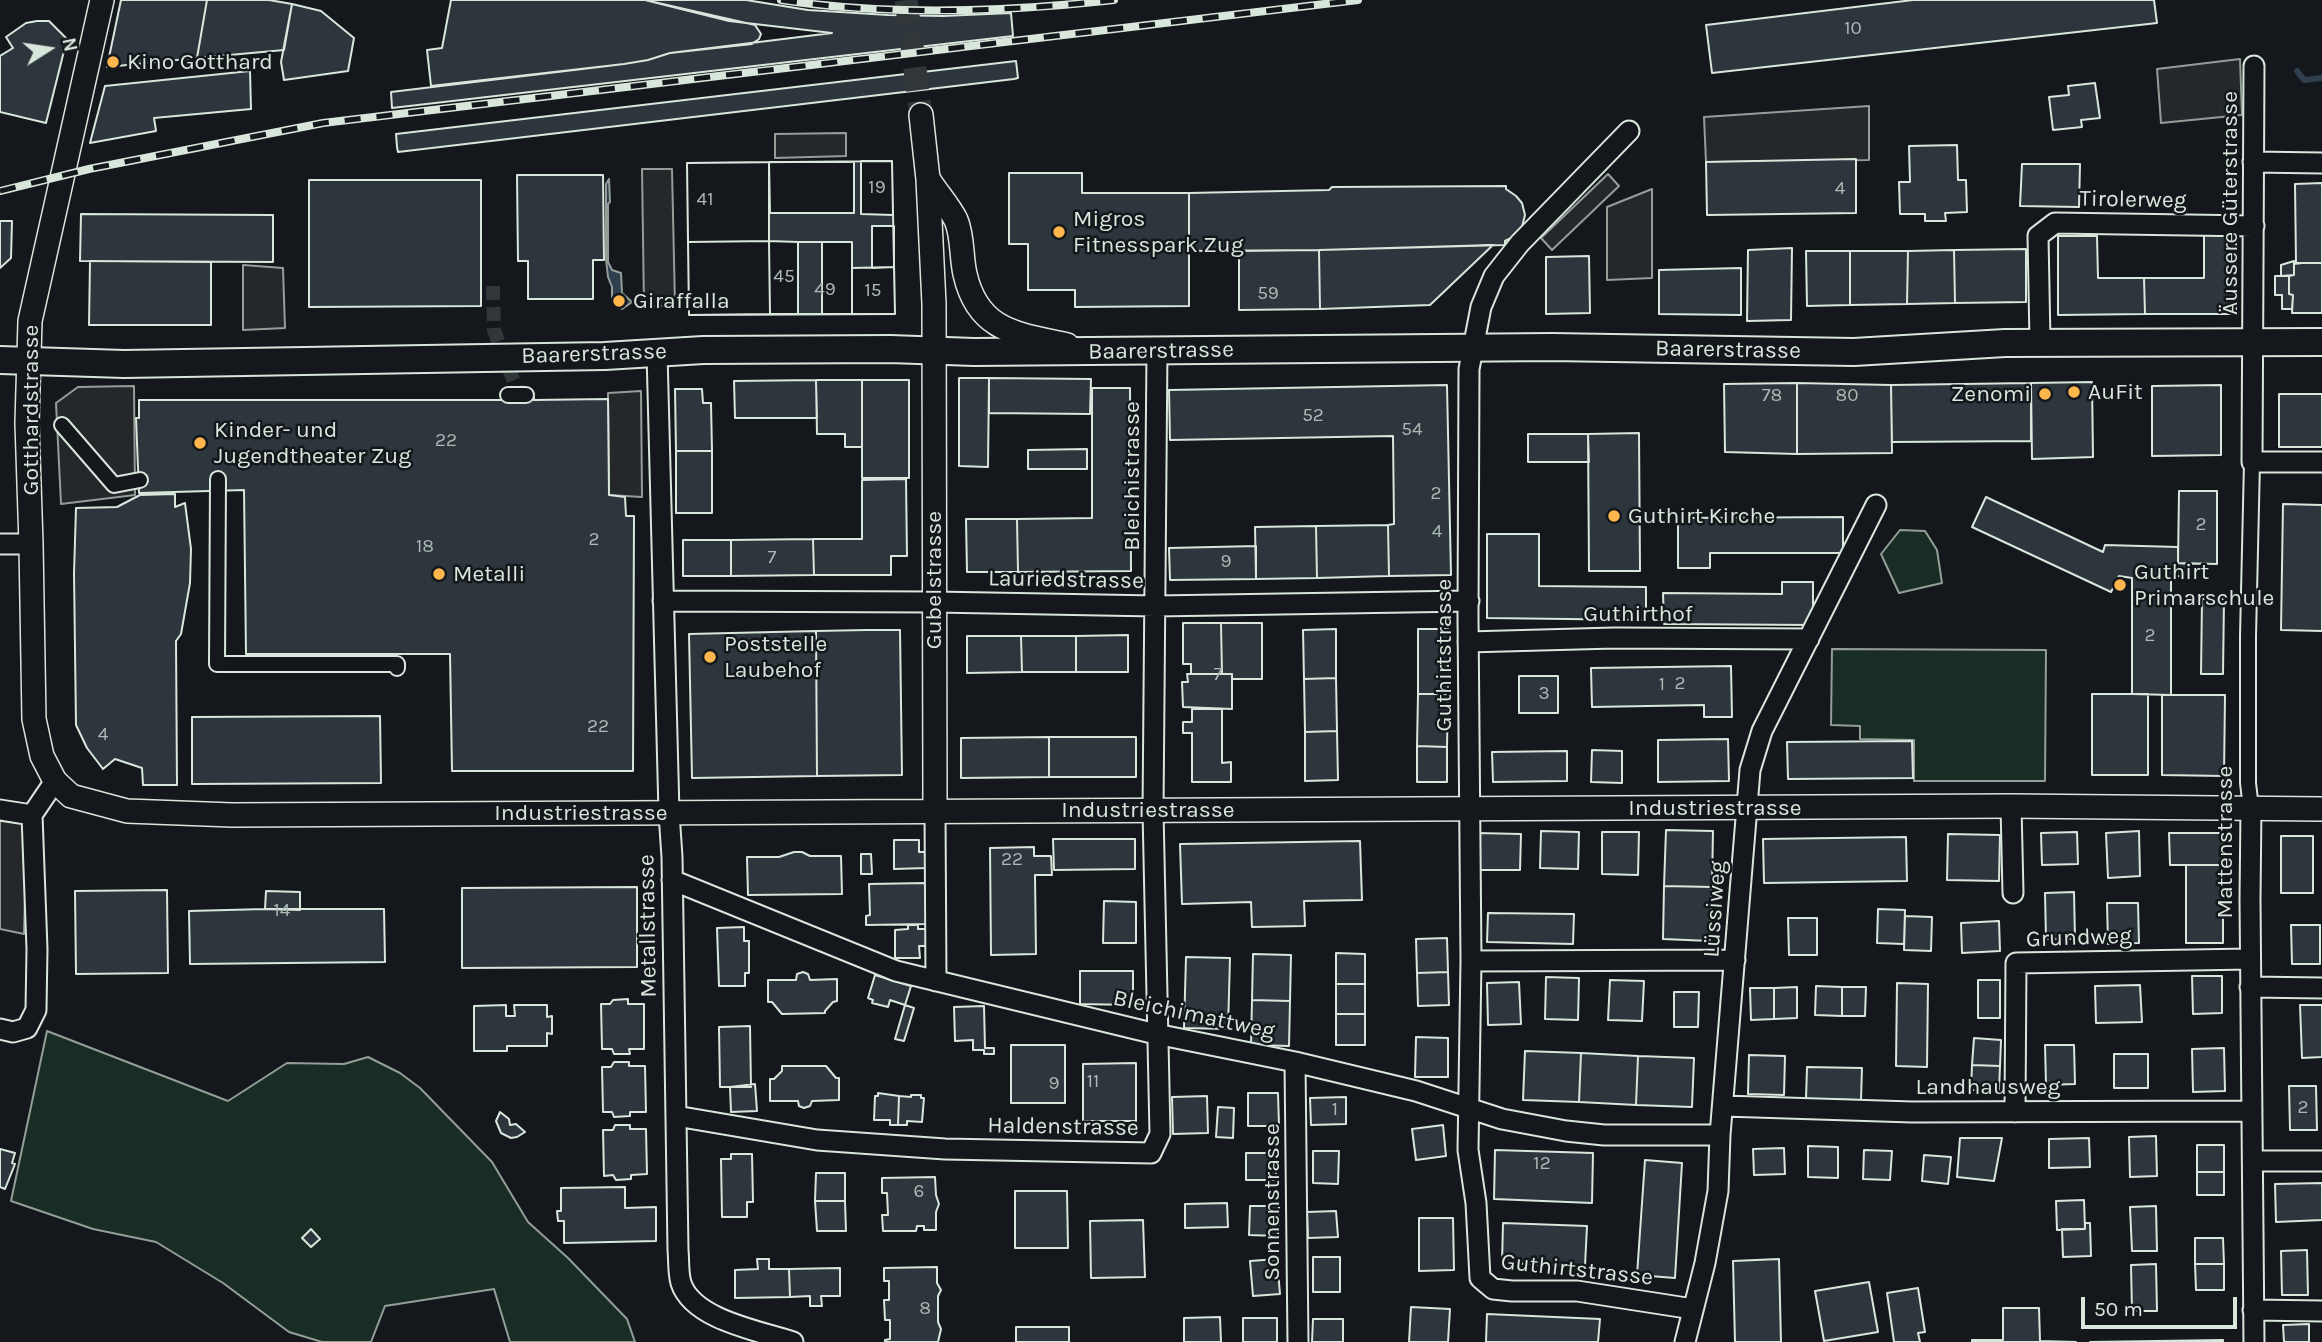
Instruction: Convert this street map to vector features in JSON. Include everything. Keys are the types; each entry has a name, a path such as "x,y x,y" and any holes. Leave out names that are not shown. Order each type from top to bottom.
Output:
{"main road":[{"name":"Baarerstrasse","path":"0,360 124,364 605,356 730,350 1098,352 1474,348 1854,352 2040,342 2322,342"}],"street":[{"name":"Gotthardstrasse","path":"55,781 42,756 34,719 32,544 27,423 29,363 32,314 102,0"},
{"name":"Äussere Güterstrasse","path":"2254,66 2254,341"},
{"name":"Gubelstrasse","path":"921,115 928,179 934,304 936,981"},
{"name":"Guthirtstrasse","path":"1629,131 1520,243 1494,276 1481,307 1469,369 1471,961 1468,1150 1476,1203 1480,1278 1493,1289 1512,1292 1577,1291 1693,1309"},
{"path":"2253,162 2322,163"},
{"name":"Gubelstrasse","path":"928,179 956,221 965,276 976,303 990,322 1014,333 1098,352"},
{"name":"Tirolerweg","path":"2040,342 2038,236 2055,223 2254,226"},
{"name":"Mattenstrasse","path":"2254,341 2248,636 2254,1342"},
{"name":"Bleichistrasse","path":"1153,811 1157,350"},
{"name":"Metallstrasse","path":"657,353 672,880 678,1250 681,1283 694,1303 714,1316 793,1342"},
{"path":"62,425 114,485 140,480"},
{"path":"2252,462 2322,462"},
{"path":"218,479 218,664 397,664 397,668"},
{"name":"Lüssiweg","path":"1685,1342 1705,1263 1718,1191 1720,1135 1750,770 1762,731 1876,505"},
{"path":"0,544 32,544"},
{"name":"Lauriedstrasse","path":"663,601 1156,606 1469,601"},
{"name":"Guthirthof","path":"1468,642 1614,638 1809,639"},
{"path":"0,1029 13,1032 27,1028 36,1010 37,948 32,815 55,781"},
{"name":"Industriestrasse","path":"55,781 71,796 127,811 232,815 2011,806 2322,809"},
{"path":"2011,806 2013,893"},
{"path":"0,810 32,815"},
{"name":"Haldenstrasse","path":"676,1116 817,1140 945,1149 1151,1153 1160,1134 1153,811"},
{"name":"Bleichimattweg","path":"672,880 896,971 1156,1034 1295,1062 1416,1091 1502,1119 1604,1135 1720,1135"},
{"name":"Grundweg","path":"2015,1112 2016,963 2250,958"},
{"path":"1471,961 1735,960"},
{"path":"2250,987 2322,988"},
{"name":"Sonnenstrasse","path":"1295,1062 1298,1342"},
{"name":"Landhausweg","path":"1724,1106 1912,1112 2252,1111"},
{"path":"2253,1161 2322,1161"},
{"path":"2253,1310 2322,1311"}],"green space":[{"path":"1900,530 1925,531 1937,550 1942,583 1899,593 1881,554"},
{"path":"1832,649 2046,650 2045,781 1914,781 1914,740 1860,739 1860,726 1831,725"},
{"path":"47,1031 228,1101 287,1063 344,1064 368,1057 400,1073 420,1088 492,1162 528,1222 568,1258 627,1319 635,1342 510,1342 494,1289 385,1306 371,1342 322,1342 289,1332 223,1283 156,1242 93,1229 11,1201"}],"shaded area":[{"path":"2240,59 2242,115 2161,123 2157,69"},
{"path":"1869,106 1869,160 1706,162 1704,117"},
{"path":"846,133 846,156 775,158 775,134"},
{"path":"642,169 672,169 675,305 644,307"},
{"path":"1608,174 1619,186 1552,250 1541,238"},
{"path":"1652,189 1652,278 1607,280 1607,207"},
{"path":"243,265 283,268 285,328 243,330"},
{"path":"134,386 135,495 61,504 56,403 78,387"},
{"path":"641,391 642,497 609,495 608,393"},
{"path":"0,820 27,824 24,934 0,929"}],"water":[{"path":"609,179 608,262 612,270 621,273 622,293 632,302 622,309 612,302 606,259 606,184"}],"building":[{"path":"121,0 207,0 197,58 107,67"},
{"path":"207,0 269,0 292,4 284,50 197,58"},
{"path":"451,0 645,0 755,25 761,34 752,44 670,53 624,64 431,86 427,50 442,48"},
{"path":"645,0 746,0 808,10 888,15 1011,13 1013,36 392,108 391,92 624,64 670,53 832,33 729,21"},
{"path":"1913,0 2154,0 2157,23 1712,73 1706,25"},
{"path":"292,4 321,11 354,38 348,71 284,80 281,62"},
{"path":"49,21 67,39 46,123 0,112 0,56 13,48 6,37 26,23"},
{"path":"1016,61 1018,78 1014,79 398,152 397,147 396,134"},
{"path":"250,71 251,109 154,118 156,131 90,143 105,86"},
{"path":"2095,83 2100,118 2081,120 2082,127 2053,130 2049,97 2069,95 2068,86"},
{"path":"1957,145 1958,180 1966,180 1967,212 1945,213 1946,221 1925,221 1925,214 1900,214 1899,182 1910,182 1909,146"},
{"path":"1856,159 1856,213 1707,215 1706,162"},
{"path":"861,161 892,161 893,215 861,214"},
{"path":"892,161 895,314 689,315 687,163"},
{"path":"769,162 769,241 688,242 687,163"},
{"path":"769,162 854,162 854,213 770,213"},
{"path":"2022,164 2080,164 2079,207 2020,206"},
{"path":"1009,173 1082,173 1082,193 1189,193 1189,306 1075,307 1075,290 1028,290 1028,244 1009,244"},
{"path":"517,175 603,175 604,260 593,260 593,299 528,299 528,261 518,261"},
{"path":"309,180 481,180 481,306 309,307"},
{"path":"2322,183 2322,263 2296,263 2295,184"},
{"path":"1506,186 1522,203 1525,215 1522,227 1515,236 1505,241 1505,245 1189,251 1189,193 1329,190 1332,187"},
{"path":"81,214 273,215 273,262 80,261"},
{"path":"0,221 12,221 11,258 0,268"},
{"path":"872,226 894,226 894,267 872,268"},
{"path":"2236,234 2236,314 2145,314 2144,278 2204,278 2204,235"},
{"path":"2058,236 2097,236 2098,278 2144,278 2145,314 2058,315"},
{"path":"769,241 770,314 689,315 688,242"},
{"path":"769,241 798,242 798,314 770,314"},
{"path":"798,242 852,242 852,314 798,314"},
{"path":"798,242 822,242 822,314 798,314"},
{"path":"1493,245 1430,305 1320,309 1319,250"},
{"path":"1792,248 1791,320 1747,321 1748,250"},
{"path":"2026,249 2026,302 1955,303 1954,250"},
{"path":"1319,250 1320,309 1239,310 1239,251"},
{"path":"1954,250 1955,303 1907,304 1908,251"},
{"path":"1806,251 1850,251 1850,305 1807,306"},
{"path":"1850,251 1908,251 1907,304 1850,305"},
{"path":"1589,256 1590,313 1546,314 1546,257"},
{"path":"90,261 211,262 211,325 89,325"},
{"path":"2294,261 2294,275 2281,276 2281,265"},
{"path":"2322,263 2322,313 2292,313 2293,295 2289,294 2289,276 2294,275 2294,264"},
{"path":"894,267 895,314 852,314 852,268"},
{"path":"1741,268 1741,315 1659,314 1659,270"},
{"path":"2275,276 2289,276 2289,294 2293,295 2292,309 2282,309 2282,295 2275,295"},
{"path":"959,378 989,378 988,467 959,466"},
{"path":"989,378 1091,379 1090,414 989,413"},
{"path":"816,380 862,380 862,447 845,447 845,434 817,434"},
{"path":"816,380 817,418 735,418 734,381"},
{"path":"862,380 909,380 909,478 862,478"},
{"path":"2092,382 2093,457 2032,459 2031,383"},
{"path":"1797,383 1797,454 1725,452 1724,384"},
{"path":"1797,383 1891,385 1892,453 1797,454"},
{"path":"2031,383 2031,441 1892,442 1891,385"},
{"path":"1447,385 1451,575 1389,576 1388,525 1394,524 1393,436 1170,440 1169,390"},
{"path":"2221,385 2221,455 2152,456 2152,386"},
{"path":"1092,388 1130,388 1131,571 1018,572 1017,519 1092,518"},
{"path":"675,389 702,389 703,403 711,403 712,451 676,451"},
{"name":"Metalli","path":"533,393 534,400 608,399 609,495 625,497 626,516 634,516 633,771 452,771 450,654 246,654 244,490 139,493 136,418 139,418 139,400 509,400 508,394"},
{"path":"2279,394 2322,394 2322,447 2279,447"},
{"name":"Guthirt Kirche","path":"1639,433 1640,571 1589,571 1588,434"},
{"path":"1528,434 1588,434 1589,462 1528,462"},
{"path":"1087,449 1087,469 1028,469 1028,450"},
{"path":"676,451 712,451 712,513 676,513"},
{"path":"906,479 907,556 891,556 891,575 814,575 813,539 862,539 862,480"},
{"path":"2179,491 2217,491 2217,564 2178,563"},
{"path":"175,494 175,507 185,503 191,549 190,583 181,634 176,641 177,785 143,785 142,768 115,759 103,769 87,748 76,725 76,508 117,507 140,495"},
{"path":"1986,497 2103,552 2105,545 2178,547 2178,563 2189,564 2189,575 2171,577 2171,695 2132,694 2132,578 2119,576 2111,592 1972,527"},
{"path":"2283,504 2322,505 2322,631 2281,630"},
{"path":"1843,517 1843,553 1710,553 1710,568 1678,568 1678,518"},
{"path":"966,519 1017,519 1018,572 967,572"},
{"path":"1388,525 1389,576 1317,578 1316,526"},
{"path":"1316,526 1317,578 1256,579 1255,527"},
{"path":"1487,534 1539,534 1539,586 1646,587 1646,620 1487,618"},
{"path":"813,539 814,575 731,576 731,540"},
{"path":"683,540 731,540 731,576 683,576"},
{"path":"1256,546 1256,579 1170,580 1169,548"},
{"path":"1782,582 1813,582 1813,625 1664,624 1663,593 1782,594"},
{"path":"2202,599 2224,599 2223,674 2201,674"},
{"path":"1183,623 1221,623 1222,674 1191,674 1191,664 1183,664"},
{"path":"1221,623 1262,623 1262,679 1232,679 1232,674 1222,674"},
{"path":"1336,629 1336,678 1304,679 1303,630"},
{"path":"1418,629 1448,629 1448,694 1418,694"},
{"path":"900,630 902,775 817,776 816,631"},
{"path":"816,631 817,776 692,778 689,634"},
{"path":"1128,635 1128,672 1076,672 1076,636"},
{"path":"967,636 1021,636 1022,672 967,673"},
{"path":"1021,636 1076,636 1076,672 1022,672"},
{"path":"1731,666 1732,717 1704,717 1704,705 1592,707 1591,668"},
{"path":"1187,674 1232,674 1232,709 1183,707 1182,682 1188,682"},
{"path":"1519,676 1558,676 1558,713 1519,713"},
{"path":"1336,678 1337,731 1305,732 1304,679"},
{"path":"1418,694 1448,694 1447,747 1417,746"},
{"path":"2092,694 2148,694 2148,775 2092,775"},
{"path":"2162,695 2225,695 2224,776 2162,775"},
{"path":"1192,709 1222,709 1222,763 1231,762 1231,782 1192,782 1192,733 1183,733 1183,722 1192,722"},
{"path":"380,716 381,783 192,784 192,717"},
{"path":"1337,731 1338,780 1305,781 1305,732"},
{"path":"1049,737 1136,737 1136,777 1049,777"},
{"path":"1049,737 1049,777 961,778 961,738"},
{"path":"1728,739 1729,781 1658,782 1658,740"},
{"path":"1912,741 1913,778 1788,779 1787,742"},
{"path":"1417,746 1447,747 1447,782 1417,782"},
{"path":"1592,750 1622,751 1622,783 1591,782"},
{"path":"1567,751 1567,781 1493,782 1492,752"},
{"path":"1666,830 1713,831 1712,887 1664,886"},
{"path":"1541,831 1579,832 1578,869 1540,868"},
{"path":"2139,831 2140,876 2108,878 2106,833"},
{"path":"1602,832 1639,832 1638,875 1602,874"},
{"path":"2077,832 2078,864 2042,865 2041,833"},
{"path":"1477,833 1521,834 1520,870 1477,870"},
{"path":"2169,833 2222,833 2223,865 2170,865"},
{"path":"1948,834 2000,835 1999,881 1947,880"},
{"path":"2281,836 2313,836 2313,893 2281,893"},
{"path":"1906,837 1907,881 1764,883 1763,839"},
{"path":"1053,839 1135,839 1135,869 1054,870"},
{"path":"894,840 919,840 919,852 926,852 926,868 894,869"},
{"path":"1360,841 1362,900 1304,901 1305,926 1252,927 1251,902 1182,904 1180,844"},
{"path":"1034,847 1034,856 1051,856 1052,875 1035,875 1036,954 991,955 990,848"},
{"path":"794,852 810,856 841,856 842,894 748,895 747,857 779,857"},
{"path":"861,854 871,854 872,874 861,874"},
{"path":"2186,865 2223,865 2223,943 2186,943"},
{"path":"926,883 927,924 866,925 866,916 870,915 869,884"},
{"path":"1664,886 1712,887 1710,941 1663,939"},
{"path":"637,887 637,967 462,968 462,888"},
{"path":"167,890 168,973 76,974 75,891"},
{"path":"266,891 300,892 300,910 265,909"},
{"path":"2074,892 2075,939 2046,939 2045,893"},
{"path":"1104,901 1136,902 1136,943 1103,943"},
{"path":"2107,903 2138,903 2139,943 2108,944"},
{"path":"384,909 385,962 190,964 189,911"},
{"path":"1878,909 1905,910 1904,944 1877,943"},
{"path":"1488,913 1574,914 1573,944 1487,942"},
{"path":"1905,916 1932,917 1931,951 1904,950"},
{"path":"1788,918 1817,918 1817,955 1789,955"},
{"path":"1999,921 2000,951 1962,953 1961,923"},
{"path":"908,925 918,925 918,929 926,929 927,946 919,946 920,958 895,958 895,930 908,929"},
{"path":"2291,925 2320,925 2320,964 2292,964"},
{"path":"744,927 744,941 749,941 749,973 745,973 745,986 719,986 717,928"},
{"path":"1447,938 1448,972 1417,973 1416,939"},
{"path":"1336,953 1365,954 1365,984 1336,984"},
{"path":"1253,954 1291,955 1290,1001 1252,1000"},
{"path":"1186,957 1230,958 1228,1029 1184,1028"},
{"path":"1080,971 1133,971 1133,1005 1080,1004"},
{"path":"1448,972 1449,1005 1418,1006 1417,973"},
{"path":"797,974 808,974 810,980 837,979 837,1001 833,1002 825,1013 782,1014 772,1002 768,1002 768,980 796,980"},
{"path":"875,975 911,986 905,1005 890,1000 888,1007 872,1003 873,1000 868,998"},
{"path":"2192,976 2222,976 2222,1013 2193,1014"},
{"path":"1546,977 1579,978 1578,1020 1545,1019"},
{"path":"1610,980 1644,981 1642,1021 1608,1020"},
{"path":"1978,980 2000,980 2000,1018 1978,1018"},
{"path":"1519,982 1521,1024 1488,1025 1487,983"},
{"path":"1897,983 1928,984 1927,1067 1896,1066"},
{"path":"1336,984 1365,984 1365,1014 1336,1014"},
{"path":"2140,985 2142,1022 2096,1023 2095,986"},
{"path":"1816,986 1842,987 1842,1016 1815,1015"},
{"path":"1797,987 1797,1018 1774,1019 1774,988"},
{"path":"1842,987 1866,987 1865,1016 1842,1016"},
{"path":"1750,988 1774,988 1774,1019 1751,1020"},
{"path":"1674,992 1699,992 1698,1027 1674,1027"},
{"path":"628,999 628,1004 644,1004 644,1049 629,1049 630,1054 614,1054 612,1049 602,1049 601,1004"},
{"path":"1252,1000 1290,1001 1289,1046 1251,1045"},
{"path":"506,1005 506,1016 515,1016 514,1005 547,1005 547,1017 552,1016 552,1034 547,1033 547,1046 507,1046 507,1051 474,1051 474,1006"},
{"path":"905,1005 914,1008 904,1041 895,1039"},
{"path":"2300,1005 2322,1005 2322,1057 2302,1058"},
{"path":"984,1006 985,1048 994,1048 994,1054 973,1050 973,1040 955,1041 954,1007"},
{"path":"1336,1014 1365,1014 1365,1045 1336,1045"},
{"path":"750,1026 751,1087 720,1087 719,1027"},
{"path":"1416,1037 1448,1038 1448,1077 1415,1077"},
{"path":"1974,1038 2001,1040 2000,1066 1972,1065"},
{"path":"1011,1045 1065,1045 1065,1103 1011,1103"},
{"path":"2045,1045 2074,1045 2075,1084 2046,1085"},
{"path":"2224,1048 2225,1091 2193,1092 2192,1049"},
{"path":"1525,1051 1581,1053 1579,1102 1523,1100"},
{"path":"1581,1053 1638,1056 1636,1105 1579,1102"},
{"path":"2114,1054 2148,1054 2148,1088 2114,1088"},
{"path":"1749,1055 1785,1056 1784,1095 1748,1094"},
{"path":"1638,1056 1694,1058 1692,1107 1636,1105"},
{"path":"614,1062 645,1066 646,1112 630,1112 630,1116 614,1117 612,1112 603,1112 602,1067 611,1067"},
{"path":"1136,1063 1136,1121 1083,1121 1083,1064"},
{"path":"1972,1065 2000,1066 1999,1091 1971,1090"},
{"path":"782,1066 826,1066 839,1078 839,1100 812,1101 810,1106 804,1108 799,1106 798,1101 770,1101 770,1079 774,1079 782,1071"},
{"path":"1807,1067 1862,1068 1861,1100 1806,1099"},
{"path":"755,1084 757,1111 731,1112 730,1087"},
{"path":"2289,1086 2316,1086 2317,1130 2290,1130"},
{"path":"878,1093 899,1096 898,1125 890,1125 890,1120 874,1120 875,1096 878,1096"},
{"path":"1248,1093 1278,1093 1279,1126 1248,1126"},
{"path":"921,1095 921,1098 924,1098 922,1122 907,1121 907,1125 898,1125 899,1096"},
{"path":"1207,1096 1208,1133 1173,1134 1172,1097"},
{"path":"1346,1097 1346,1124 1311,1125 1310,1098"},
{"path":"1218,1107 1234,1108 1233,1138 1216,1137"},
{"path":"500,1112 509,1119 510,1125 516,1124 525,1132 511,1138 501,1133 496,1121"},
{"path":"615,1125 646,1129 647,1174 616,1180 613,1175 604,1176 603,1130 613,1130"},
{"path":"1443,1125 1446,1156 1416,1160 1412,1129"},
{"path":"2156,1136 2157,1176 2130,1177 2129,1137"},
{"path":"1960,1138 2002,1138 1994,1181 1957,1177"},
{"path":"2089,1138 2090,1167 2049,1168 2049,1139"},
{"path":"2197,1145 2224,1145 2224,1172 2197,1172"},
{"path":"1808,1146 1838,1147 1838,1178 1808,1177"},
{"path":"1784,1148 1785,1174 1754,1175 1753,1149"},
{"path":"0,1149 15,1153 12,1163 15,1164 5,1189 0,1187"},
{"path":"1495,1150 1593,1153 1592,1203 1494,1199"},
{"path":"1864,1150 1892,1151 1890,1180 1863,1179"},
{"path":"1313,1151 1339,1151 1338,1184 1313,1183"},
{"path":"1246,1153 1276,1153 1276,1180 1246,1180"},
{"path":"731,1154 752,1154 753,1202 747,1202 747,1217 722,1217 721,1159 731,1159"},
{"path":"1924,1155 1951,1157 1948,1184 1922,1181"},
{"path":"1645,1160 1682,1163 1675,1278 1637,1275"},
{"path":"2197,1172 2224,1172 2224,1195 2197,1195"},
{"path":"816,1173 845,1173 845,1201 815,1201"},
{"path":"935,1177 939,1204 936,1230 924,1230 924,1226 917,1226 916,1231 883,1231 882,1215 888,1215 887,1193 882,1193 882,1178"},
{"path":"2322,1183 2322,1220 2276,1222 2275,1184"},
{"path":"625,1187 625,1208 656,1207 656,1241 564,1243 564,1221 558,1221 557,1211 561,1211 561,1188"},
{"path":"1015,1191 1067,1191 1068,1248 1015,1248"},
{"path":"2084,1200 2085,1229 2057,1230 2056,1201"},
{"path":"815,1201 845,1201 846,1231 817,1231"},
{"path":"1227,1203 1228,1227 1185,1228 1185,1204"},
{"path":"1250,1206 1279,1206 1278,1236 1249,1235"},
{"path":"2156,1206 2157,1251 2132,1251 2130,1207"},
{"path":"1336,1211 1338,1237 1308,1238 1307,1212"},
{"path":"1419,1218 1453,1218 1454,1270 1419,1271"},
{"path":"1143,1220 1145,1277 1091,1278 1090,1221"},
{"path":"1503,1223 1587,1226 1585,1266 1502,1263"},
{"path":"2085,1223 2090,1223 2091,1256 2063,1257 2062,1229 2085,1229"},
{"path":"311,1229 320,1239 311,1247 302,1238"},
{"path":"2195,1238 2223,1238 2224,1264 2195,1264"},
{"path":"2307,1250 2308,1295 2282,1295 2281,1251"},
{"path":"1313,1257 1340,1257 1340,1292 1313,1292"},
{"path":"757,1259 769,1259 769,1269 789,1269 790,1297 735,1298 735,1270 758,1269"},
{"path":"1277,1259 1280,1294 1253,1296 1250,1261"},
{"path":"1779,1259 1781,1342 1735,1342 1733,1261"},
{"path":"2156,1264 2157,1311 2132,1311 2131,1265"},
{"path":"2195,1264 2224,1264 2224,1290 2196,1290"},
{"path":"937,1267 937,1283 941,1290 938,1296 938,1322 941,1329 938,1342 885,1342 890,1339 890,1320 885,1320 884,1300 889,1300 889,1281 884,1281 884,1268"},
{"path":"840,1268 840,1296 821,1296 822,1306 810,1306 810,1296 790,1297 789,1269"},
{"path":"1869,1282 1878,1332 1824,1341 1815,1291"},
{"path":"1918,1288 1925,1332 1918,1333 1920,1342 1894,1342 1887,1293"},
{"path":"1411,1307 1450,1309 1448,1342 1409,1342"},
{"path":"2003,1308 2039,1308 2040,1341 2076,1342 1972,1342 2003,1340"},
{"path":"1487,1314 1600,1319 1598,1342 1486,1342"},
{"path":"1220,1317 1221,1342 1184,1342 1184,1318"},
{"path":"1243,1318 1277,1318 1277,1342 1243,1342"},
{"path":"1313,1319 1343,1319 1343,1342 1312,1342"},
{"path":"2309,1324 2309,1342 2284,1342 2283,1325"},
{"path":"1016,1327 1069,1327 1069,1342 1016,1342"},
{"path":"2223,1340 2223,1342 2090,1342"}],"waterway":[{"path":"2297,71 2304,80 2322,78"}],"tunnel":[{"path":"906,0 921,115"},
{"path":"493,286 494,330 519,395"}],"railway":[{"path":"781,0 906,10 990,9 1114,0"},
{"path":"0,191 89,169 323,123 1358,0"}],"place":[{"name":"Kino Gotthard","path":"113,62"},
{"name":"Migros Fitnesspark Zug","path":"1059,232"},
{"name":"Giraffalla","path":"619,301"},
{"name":"AuFit","path":"2074,392"},
{"name":"Zenomi","path":"2045,394"},
{"name":"Kinder- und Jugendtheater Zug","path":"200,443"},
{"name":"Guthirt Kirche","path":"1614,516"},
{"name":"Metalli","path":"439,574"},
{"name":"Guthirt Primarschule","path":"2120,585"},
{"name":"Poststelle Laubehof","path":"710,657"}]}
